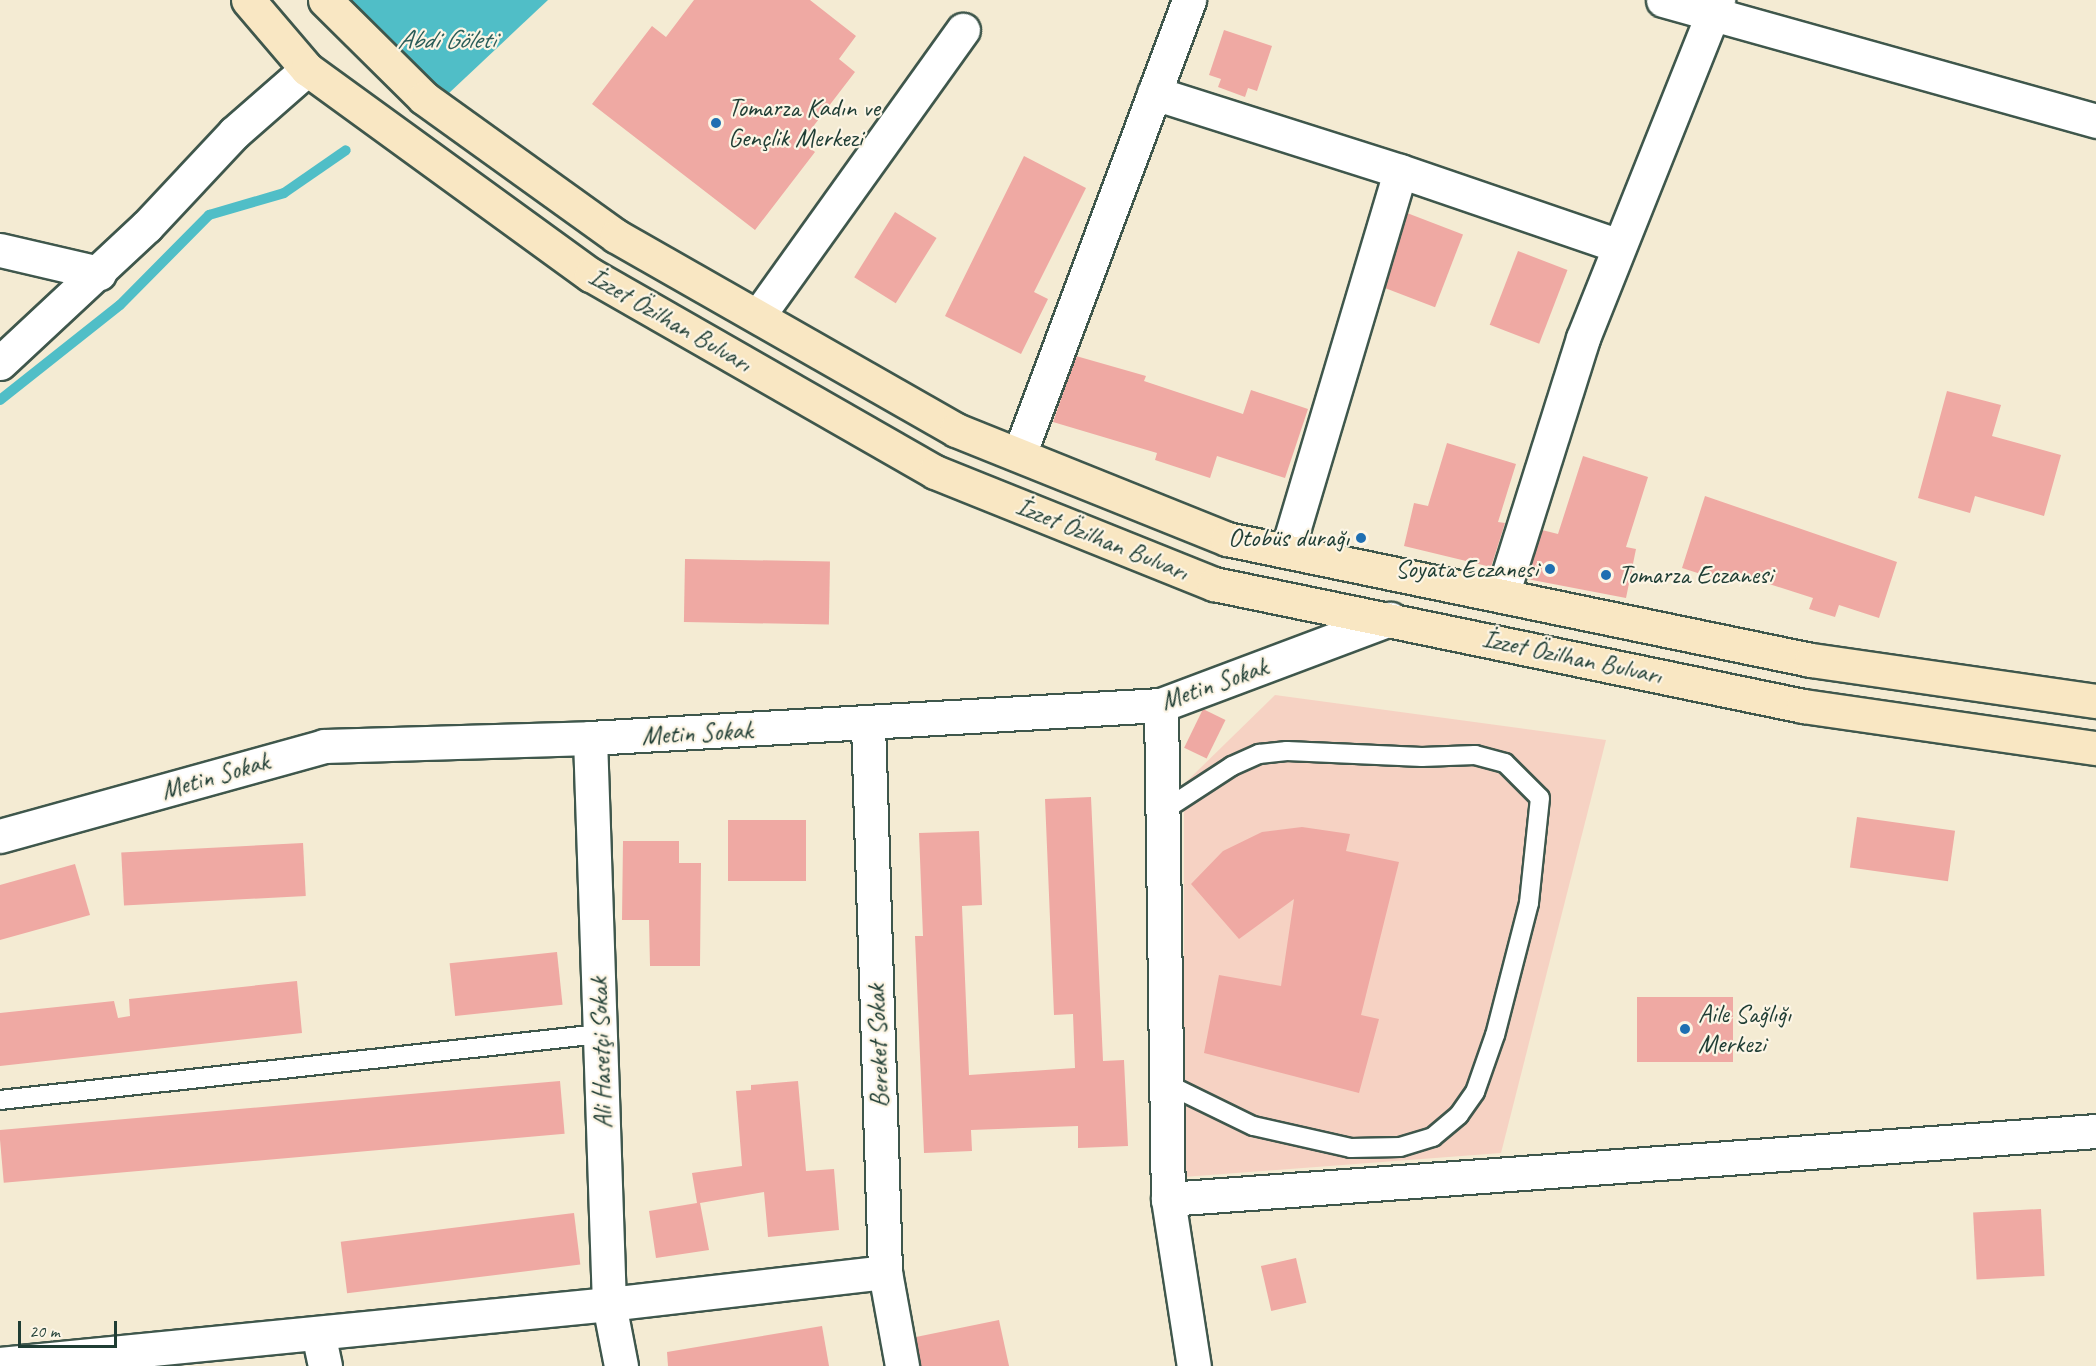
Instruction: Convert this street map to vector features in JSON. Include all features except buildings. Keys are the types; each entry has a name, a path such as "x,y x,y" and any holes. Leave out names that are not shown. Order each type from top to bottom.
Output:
{"main road":[{"name":"İzzet Özilhan Bulvarı","path":"248,0 307,69 591,275 935,472 1214,584 1803,705 2096,748"},
{"name":"İzzet Özilhan Bulvarı","path":"326,0 424,98 616,236 956,430 1227,539 1810,660 2096,701"}],"street":[{"path":"1019,455 1189,0"},
{"path":"1664,0 1715,8 2096,122"},
{"path":"1502,595 1583,338 1715,8"},
{"path":"758,316 963,30"},
{"path":"0,363 99,273 234,133 307,69"},
{"path":"1154,93 1400,171 1619,246"},
{"path":"1287,551 1400,171"},
{"path":"0,250 99,273"},
{"name":"Metin Sokak","path":"0,836 324,746 590,738 867,724 1161,705 1390,619"},
{"path":"1161,705 1168,1199 1194,1366"},
{"name":"Bereket Sokak","path":"867,724 885,1272 902,1366"},
{"name":"Ali Hasetçi Sokak","path":"590,738 609,1305 621,1366"},
{"path":"1168,1199 2096,1131"},
{"path":"0,1364 54,1362 318,1333 609,1305 885,1272"},
{"path":"318,1333 325,1366"}],"lane":[{"path":"1162,811 1232,766 1259,754 1287,751 1422,757 1475,755 1505,763 1540,798 1529,903 1498,1025 1474,1092 1459,1115 1433,1137 1400,1147 1341,1146 1253,1126 1167,1084"},
{"path":"0,1100 600,1034"}],"shaded area":[{"path":"1275,695 1606,740 1501,1153 1184,1177 1184,784"}],"water":[{"name":"Abdi Göleti","path":"340,0 548,0 448,94"}],"waterway":[{"path":"0,400 120,305 209,215 284,193 346,150"}],"place":[{"name":"Tomarza Kadın ve Gençlik Merkezi","path":"716,123"},
{"name":"Otobüs durağı","path":"1361,538"},
{"name":"Soyata Eczanesi","path":"1550,569"},
{"name":"Tomarza Eczanesi","path":"1606,575"},
{"name":"Aile Sağlığı Merkezi","path":"1685,1029"}]}
